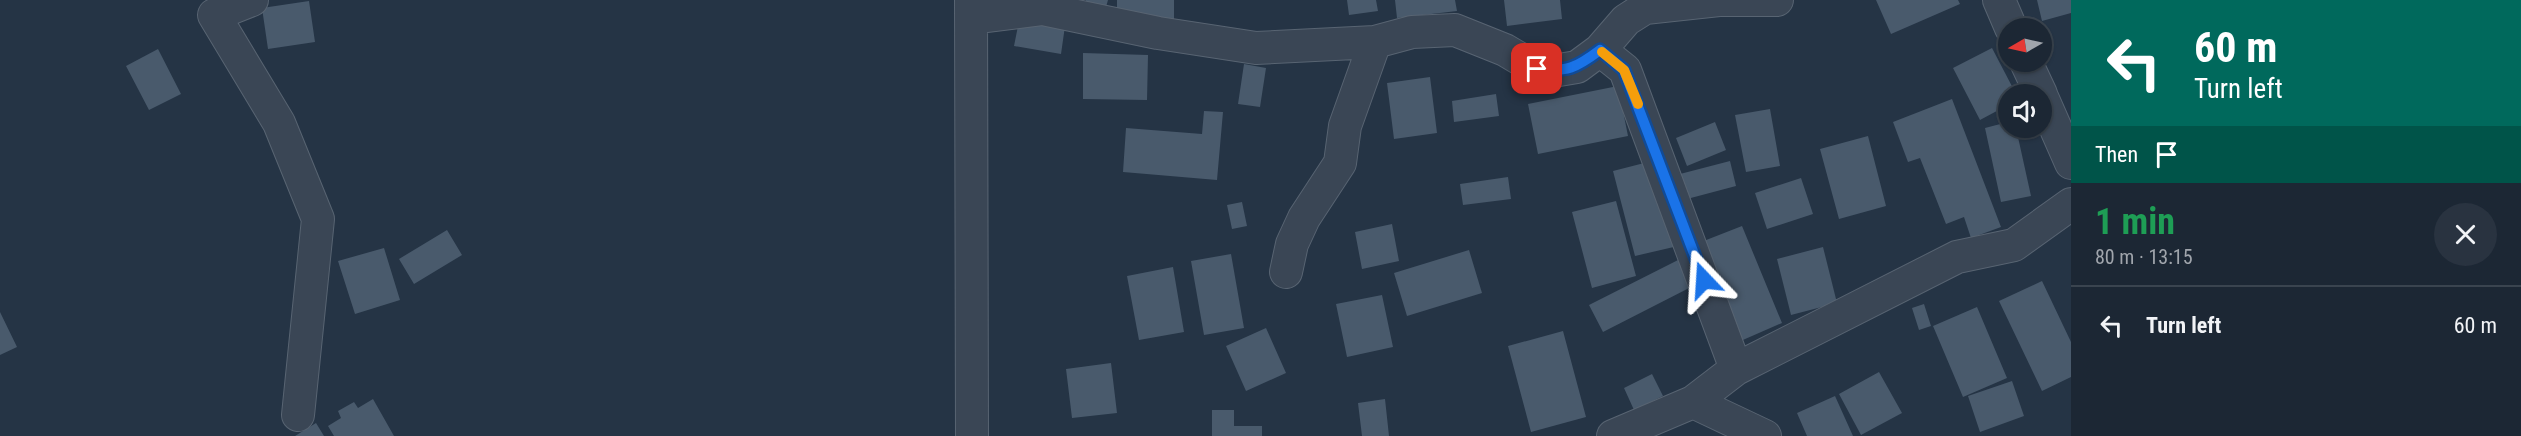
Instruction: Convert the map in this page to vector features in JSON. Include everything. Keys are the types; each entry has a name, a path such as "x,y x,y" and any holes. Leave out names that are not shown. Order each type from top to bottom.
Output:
{"street":[{"path":"252,0 214,15 279,123 318,219 298,415"},
{"path":"972,436 972,9 1043,9 1158,33 1256,48 1375,42 1412,33 1455,30 1505,50 1537,69 1553,70 1577,67 1600,50 1626,20 1645,8 1719,0 1777,0"},
{"path":"1999,0 2007,18"},
{"path":"1286,272 1292,244 1304,218 1340,163 1345,126 1375,42"},
{"path":"1600,50 1624,70 1736,369"},
{"path":"2052,121 2071,163"},
{"path":"1613,436 1693,402 1736,369 1957,256 2014,245 2071,204"},
{"path":"1693,402 1765,436"}],"building":[{"path":"1086,0 1108,0 1104,14 1084,8"},
{"path":"1117,0 1174,0 1174,19 1117,17"},
{"path":"1347,0 1376,0 1378,11 1349,15"},
{"path":"1395,0 1455,0 1457,11 1397,18"},
{"path":"1504,0 1560,0 1562,19 1507,26"},
{"path":"1876,0 1958,0 1960,4 1891,34"},
{"path":"2037,0 2071,0 2071,13 2052,18 2041,18"},
{"path":"309,1 315,42 268,49 262,8"},
{"path":"1019,21 1065,26 1061,54 1014,46"},
{"path":"1992,48 1998,60 1998,72 2005,72 2011,84 1998,84 1998,110 1980,120 1953,68"},
{"path":"158,49 181,94 149,110 126,66"},
{"path":"1083,53 1148,55 1147,100 1083,99"},
{"path":"1244,64 1266,68 1260,107 1238,104"},
{"path":"1430,77 1437,133 1394,139 1387,83"},
{"path":"1618,86 1628,136 1538,154 1528,104"},
{"path":"1496,94 1499,116 1454,122 1452,101"},
{"path":"1952,99 2001,227 1971,238 1964,217 1946,224 1920,158 1908,162 1893,122"},
{"path":"1770,109 1780,166 1746,172 1735,115"},
{"path":"1204,111 1223,112 1217,180 1123,172 1126,128 1202,134"},
{"path":"1715,122 1726,150 1687,166 1676,138"},
{"path":"1998,125 1998,138 2018,138 2031,196 2001,202 1985,128"},
{"path":"1868,136 1886,206 1839,219 1820,149"},
{"path":"1656,160 1678,246 1635,256 1613,171"},
{"path":"1730,161 1736,186 1687,199 1680,174"},
{"path":"1508,177 1511,199 1463,205 1460,184"},
{"path":"1801,178 1813,214 1767,229 1755,193"},
{"path":"1616,201 1636,276 1592,288 1572,212"},
{"path":"1242,202 1247,226 1232,229 1227,205"},
{"path":"1392,224 1399,261 1362,269 1355,232"},
{"path":"1742,226 1782,323 1736,343 1696,244"},
{"path":"447,230 462,255 414,284 399,259"},
{"path":"1823,247 1837,303 1791,315 1777,259"},
{"path":"384,248 400,300 355,314 338,261"},
{"path":"1469,250 1482,293 1407,316 1394,273"},
{"path":"1231,254 1244,328 1204,335 1191,261"},
{"path":"1684,257 1697,284 1603,332 1589,305"},
{"path":"1173,267 1184,332 1139,340 1127,276"},
{"path":"2042,281 2071,342 2071,377 2042,391 1999,301"},
{"path":"1382,295 1393,347 1347,357 1336,304"},
{"path":"1924,304 1931,326 1919,330 1912,308"},
{"path":"1977,307 2007,378 1963,397 1933,326"},
{"path":"0,312 17,347 0,355"},
{"path":"1266,328 1286,373 1246,391 1226,346"},
{"path":"1563,331 1586,417 1531,432 1508,346"},
{"path":"1111,363 1117,413 1072,418 1066,369"},
{"path":"1879,372 1902,413 1861,435 1839,394"},
{"path":"1652,374 1663,396 1634,410 1624,388"},
{"path":"2012,381 2024,416 1980,432 1968,396"},
{"path":"1835,396 1853,436 1807,436 1797,413"},
{"path":"373,399 394,436 334,436 328,426 341,418 338,411 354,402 358,408"},
{"path":"1385,399 1389,436 1362,436 1358,403"},
{"path":"1212,410 1234,410 1234,426 1262,426 1262,436 1212,436"},
{"path":"316,423 324,436 295,436"}],"slow traffic":[{"path":"1602,52 1624,70 1638,104"}],"route":[{"path":"1537,69 1577,67 1600,50 1624,70 1704,280"}]}
